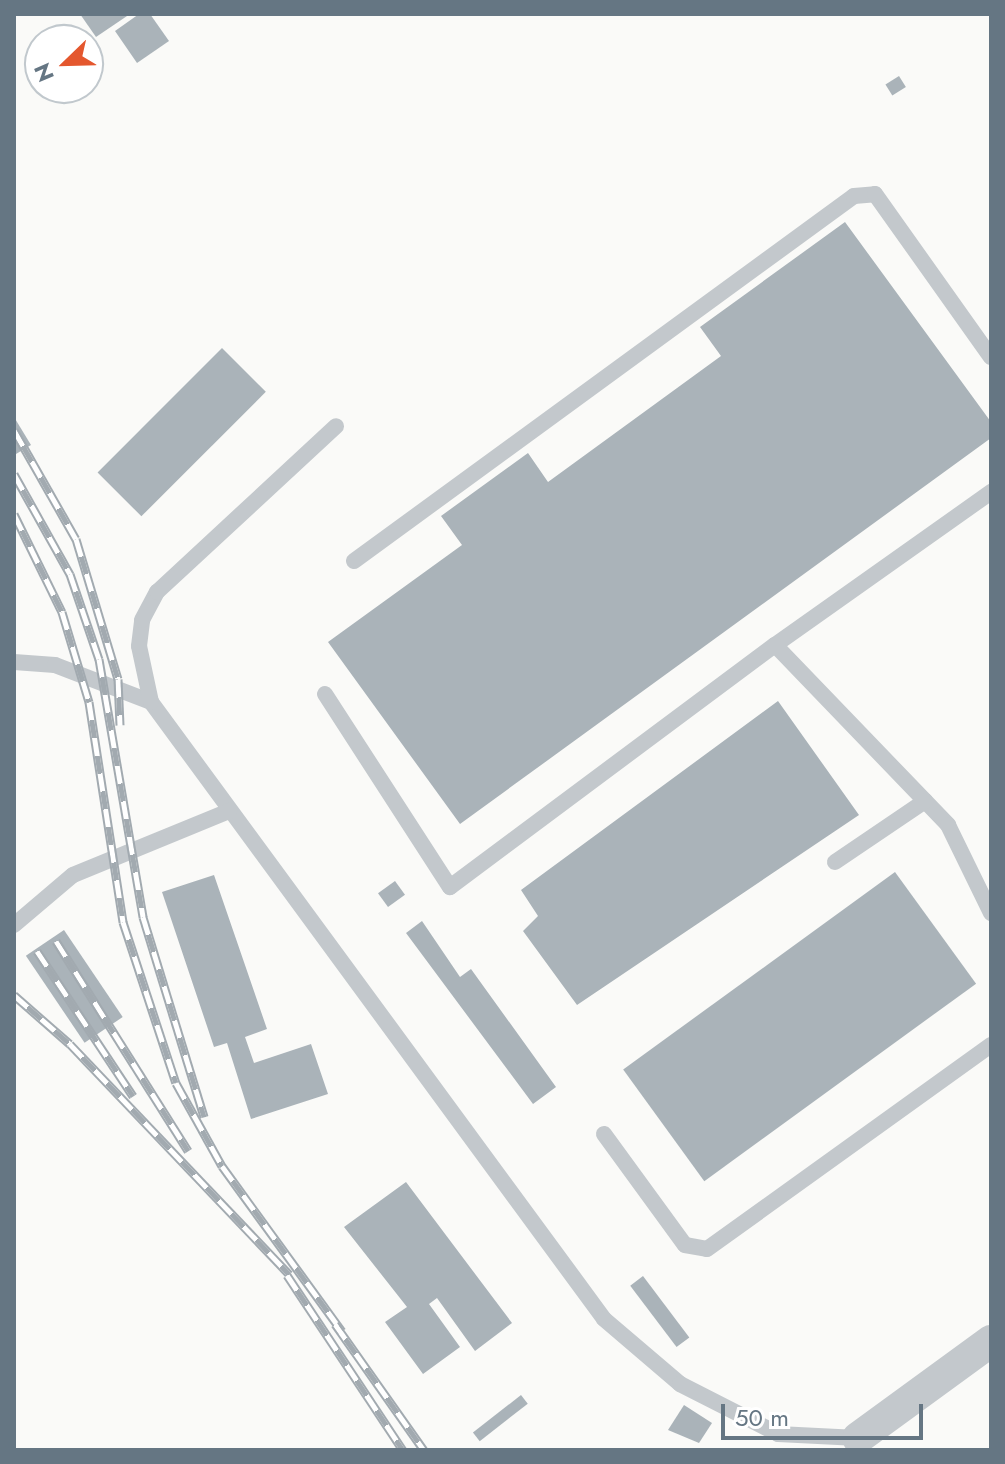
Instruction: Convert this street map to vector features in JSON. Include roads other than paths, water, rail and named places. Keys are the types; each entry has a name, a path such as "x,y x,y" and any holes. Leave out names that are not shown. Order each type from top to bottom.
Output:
{"street":[{"path":"856,1444 991,1341"}],"lane":[{"path":"354,561 854,196 875,194 991,357"},
{"path":"336,426 157,592 142,620 139,646 151,702 604,1319 680,1384 778,1434 856,1444"},
{"path":"325,694 450,887 775,645 991,492"},
{"path":"775,645 948,825 991,913"},
{"path":"14,662 55,665 151,702"},
{"path":"835,862 925,801"},
{"path":"14,925 73,875 229,811"},
{"path":"604,1134 685,1245 707,1249 991,1045"}],"railway":[{"path":"14,430 76,539 118,679 120,725"},
{"path":"14,474 70,574 99,659 143,917 204,1117"},
{"path":"14,514 62,612 89,702 123,922 176,1083 222,1166 342,1331"},
{"path":"56,941 188,1151"},
{"path":"37,951 133,1096"},
{"path":"14,995 70,1044 289,1274"},
{"path":"287,1275 403,1450"},
{"path":"335,1324 424,1450"}]}
